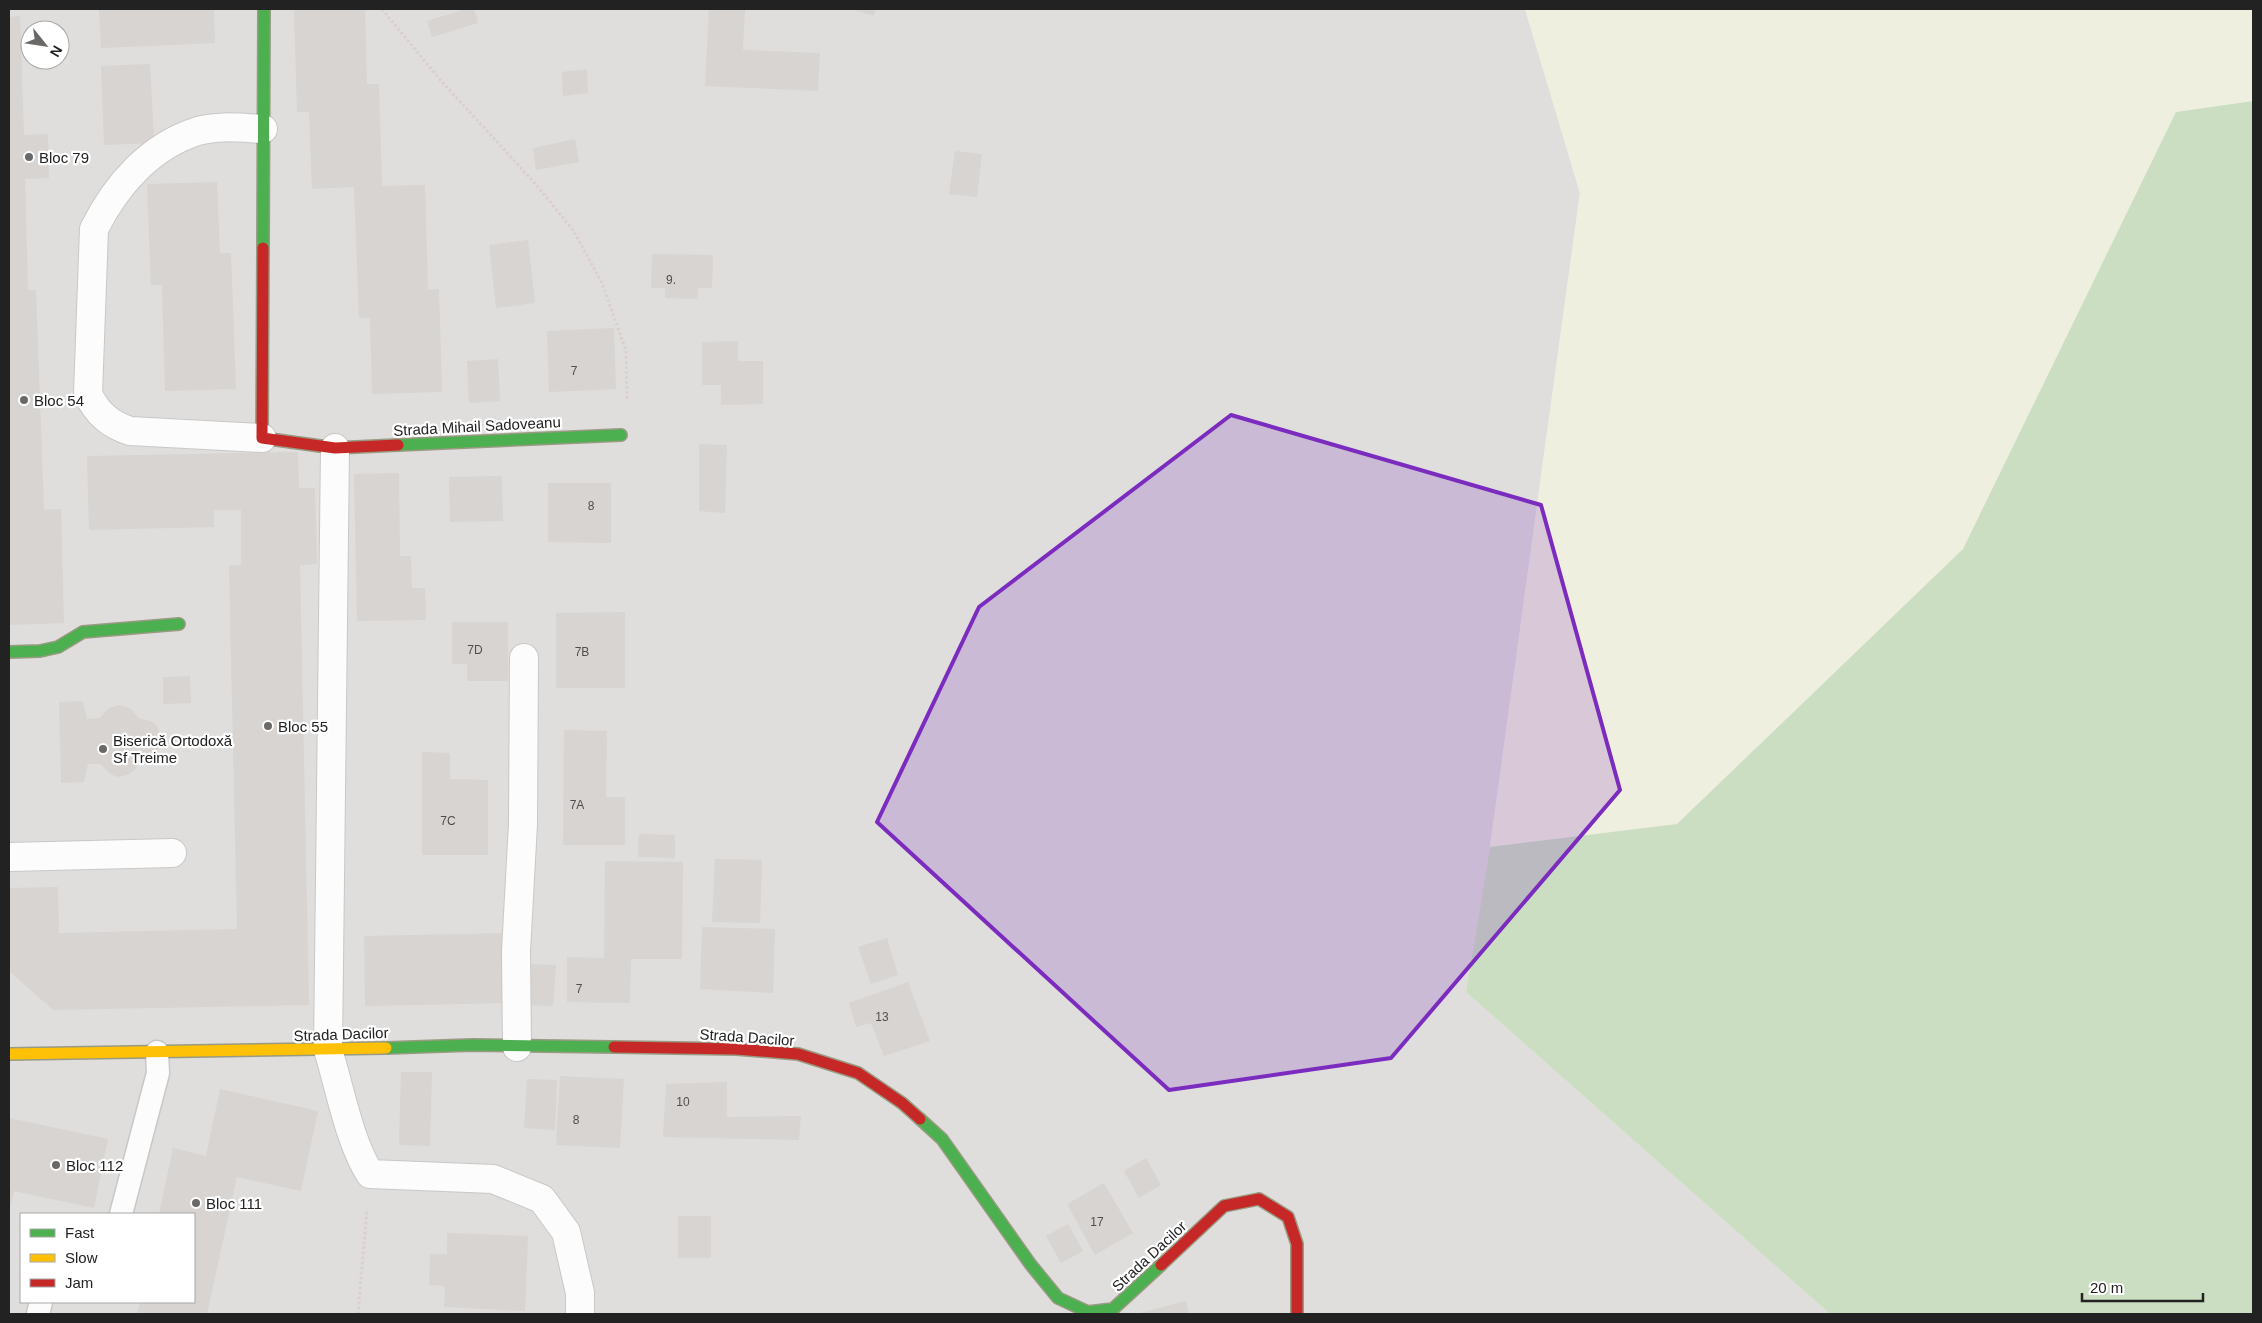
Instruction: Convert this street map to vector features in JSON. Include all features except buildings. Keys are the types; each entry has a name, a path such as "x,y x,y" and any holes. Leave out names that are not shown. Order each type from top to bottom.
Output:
{"street":[{"path":"263,129 216,128 198,131 170,143 152,154 116,190 94,229 88,394 99,414 119,427 130,431 262,438 264,9"},
{"name":"Strada Mihail Sadoveanu","path":"262,438 335,448 621,435"},
{"path":"335,448 328,1050 363,1163 370,1174 493,1179 542,1199 566,1232 580,1293 580,1314"},
{"path":"9,652 58,647 83,632 179,624"},
{"path":"517,1047 516,951 523,824 524,658"},
{"path":"9,857 172,853"},
{"name":"Strada Dacilor","path":"9,1054 328,1050 472,1044 517,1047 736,1049 798,1054 858,1073 902,1104 942,1139 1031,1265 1058,1298 1088,1312 1113,1309 1224,1206 1259,1199 1288,1217 1297,1244 1297,1314"}],"lane":[{"path":"121,1213 158,1073 157,1052"}],"path":[{"path":"382,9 442,82 533,182 573,230 602,283 626,351 627,413 621,435"},
{"path":"358,1314 370,1174"}],"highlighted area":[{"path":"1231,415 1541,505 1620,790 1391,1058 1169,1090 877,822 979,607"}],"shaded area":[{"path":"9,9 1525,9 1580,193 1490,847 1466,992 1830,1314 9,1314"}],"green space":[{"path":"1525,9 2253,9 2253,101 2176,112 1963,549 1676,824 1490,847 1580,193"},
{"path":"2253,101 2253,1314 1830,1314 1466,992 1490,847 1677,824 1963,549 2176,112"}],"traffic: fast":[{"path":"263,248 264,9"},
{"path":"398,445 621,435"},
{"path":"9,652 40,651 58,647 83,632 179,624"},
{"path":"386,1048 472,1045 614,1047"},
{"path":"920,1119 942,1139 1031,1265 1058,1298 1088,1312 1113,1309 1161,1265"}],"traffic: slow":[{"path":"9,1054 386,1048"}],"traffic: jam":[{"path":"263,248 262,438 335,448 398,445"},
{"path":"614,1047 736,1049 798,1054 858,1073 902,1103 920,1119"},
{"path":"1161,1265 1224,1206 1259,1199 1288,1217 1297,1244 1297,1314"}],"place":[{"name":"Bloc 79","path":"29,157"},
{"name":"Bloc 54","path":"24,400"},
{"name":"Bloc 55","path":"268,726"},
{"name":"Biserică Ortodoxă Sf Treime","path":"103,749"},
{"name":"Bloc 112","path":"56,1165"},
{"name":"Bloc 111","path":"196,1203"}]}
